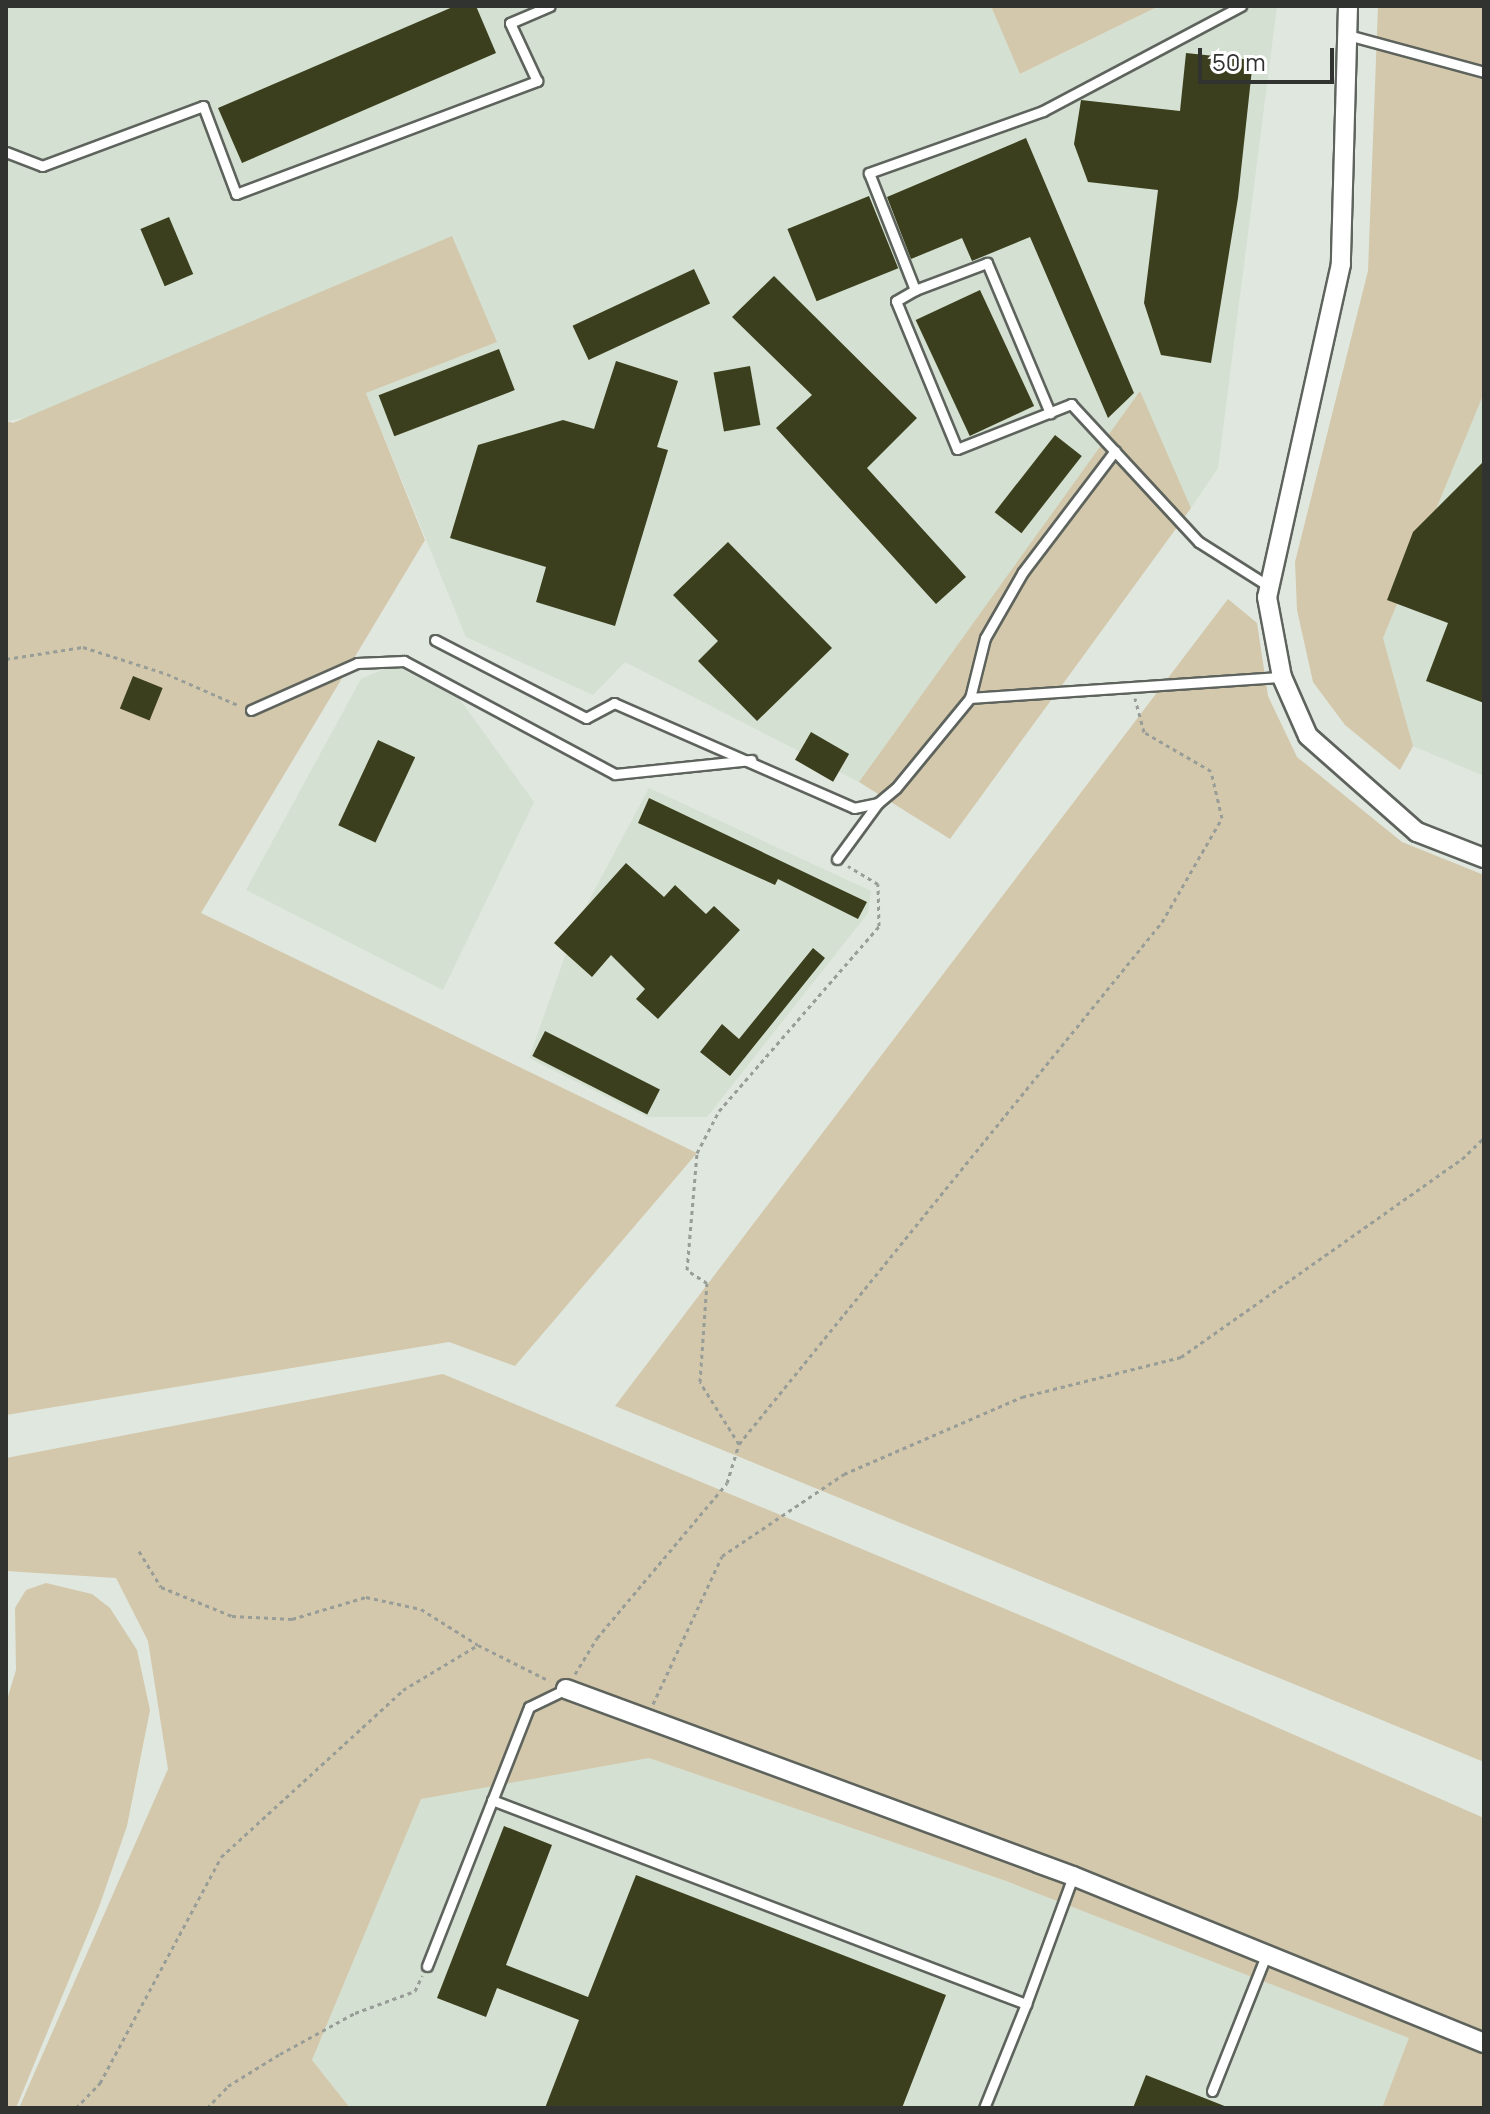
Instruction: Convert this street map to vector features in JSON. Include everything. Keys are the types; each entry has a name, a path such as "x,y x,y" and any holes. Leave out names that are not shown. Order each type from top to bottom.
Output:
{"street":[{"path":"1348,6 1341,264 1270,587 1282,677 1308,736 1417,832 1484,858"},
{"path":"566,1689 1073,1876 1484,2043"}],"lane":[{"path":"6,152 42,166 203,106 236,194 537,81 510,23 550,6"},
{"path":"915,290 869,173 1043,111 1241,6"},
{"path":"1348,35 1484,72"},
{"path":"1050,413 987,263 915,290 896,301 957,449 1050,413 1071,404 1199,542 1270,587"},
{"path":"837,859 878,803 970,698 985,638 1016,585 1115,451"},
{"path":"435,640 586,718 614,703 755,760 854,808 878,803"},
{"path":"251,710 357,663 404,661 615,774 755,760"},
{"path":"970,698 1132,684 1282,677"},
{"path":"427,1966 529,1707 566,1689"},
{"path":"492,1800 1026,2004"},
{"path":"984,2108 1073,1876"},
{"path":"1212,2091 1267,1953"}],"path":[{"path":"6,659 83,647 167,674 251,710"},
{"path":"139,1551 161,1587 232,1616 292,1619 366,1597 421,1609 478,1645 566,1689 597,1638 727,1483 739,1444 1162,922 1222,818 1211,771 1144,732 1132,684"},
{"path":"739,1444 700,1382 707,1283 687,1270 697,1153 719,1111 879,926 878,884 837,859"},
{"path":"647,1719 722,1556 844,1474 1022,1397 1181,1357 1462,1159 1484,1138"},
{"path":"76,2108 100,2083 221,1857 403,1690 478,1645"},
{"path":"207,2108 228,2086 280,2054 355,2013 415,1991 427,1966"}],"shaded area":[{"path":"6,6 991,6 1021,74 1159,6 1277,6 1218,468 1191,508 1140,392 859,782 625,662 593,695 466,637 366,393 497,342 6,421"},
{"path":"991,6 1159,6 1020,74"},
{"path":"1378,6 1484,6 1484,393 1383,638 1413,746 1400,770 1345,725 1313,682 1297,610 1295,562 1368,271"},
{"path":"452,236 497,342 366,393 425,540 201,913 697,1153 515,1366 449,1342 6,1415 6,421 13,423"},
{"path":"1140,391 1191,508 950,839 859,782"},
{"path":"1484,393 1484,776 1413,746 1383,638"},
{"path":"1228,599 1257,623 1268,696 1297,757 1402,842 1484,875 1484,1762 615,1406"},
{"path":"393,665 458,697 534,802 443,990 246,890 361,679"},
{"path":"649,788 871,891 868,913 707,1117 647,1117 529,1058 576,925"},
{"path":"443,1374 1046,1626 1484,1818 1484,2108 1382,2108 1409,2038 1006,1881 649,1758 421,1799 312,2060 350,2108 19,2108 168,1769 148,1641 116,1578 6,1571 6,1458"},
{"path":"46,1583 92,1594 110,1608 137,1650 150,1710 127,1826 99,1907 16,2108 6,2108 6,1703 16,1670 15,1608 26,1590"},
{"path":"649,1758 1006,1881 1410,2038 1382,2108 350,2108 312,2060 421,1798"}],"building":[{"path":"455,6 476,6 496,53 242,163 218,108"},
{"path":"1186,53 1253,60 1238,198 1211,363 1161,355 1144,303 1158,190 1088,182 1074,144 1081,100 1180,111"},
{"path":"1026,138 1134,393 1108,418 1030,237 972,261 962,238 911,259 887,197"},
{"path":"869,196 898,268 817,301 787,229"},
{"path":"169,217 193,274 165,286 140,229"},
{"path":"694,269 710,303 589,360 573,326"},
{"path":"774,276 917,418 867,468 966,577 936,604 776,428 812,395 732,317"},
{"path":"980,290 1034,406 970,436 916,320"},
{"path":"499,349 515,390 394,436 379,395"},
{"path":"616,361 678,381 657,447 668,450 615,626 536,602 546,567 450,538 478,445 563,420 594,429"},
{"path":"750,366 760,425 724,432 714,372"},
{"path":"1055,435 1082,456 1021,533 995,512"},
{"path":"1484,461 1484,703 1426,681 1448,623 1387,600 1413,532"},
{"path":"728,542 832,648 757,721 698,661 718,641 673,595"},
{"path":"133,676 163,688 150,720 120,708"},
{"path":"811,732 849,754 833,782 795,760"},
{"path":"378,740 415,757 375,843 338,825"},
{"path":"649,798 867,902 858,919 778,879 775,885 638,823"},
{"path":"626,863 664,897 675,885 706,914 714,906 740,930 658,1019 636,999 645,989 611,955 592,977 554,943"},
{"path":"813,948 825,958 730,1076 700,1052 722,1024 739,1039"},
{"path":"545,1031 660,1090 647,1115 532,1056"},
{"path":"504,1826 552,1845 506,1965 588,1997 636,1875 946,1995 902,2108 545,2108 579,2020 497,1988 486,2017 437,1998"},
{"path":"1146,2075 1227,2107 1227,2108 1133,2108"}]}
